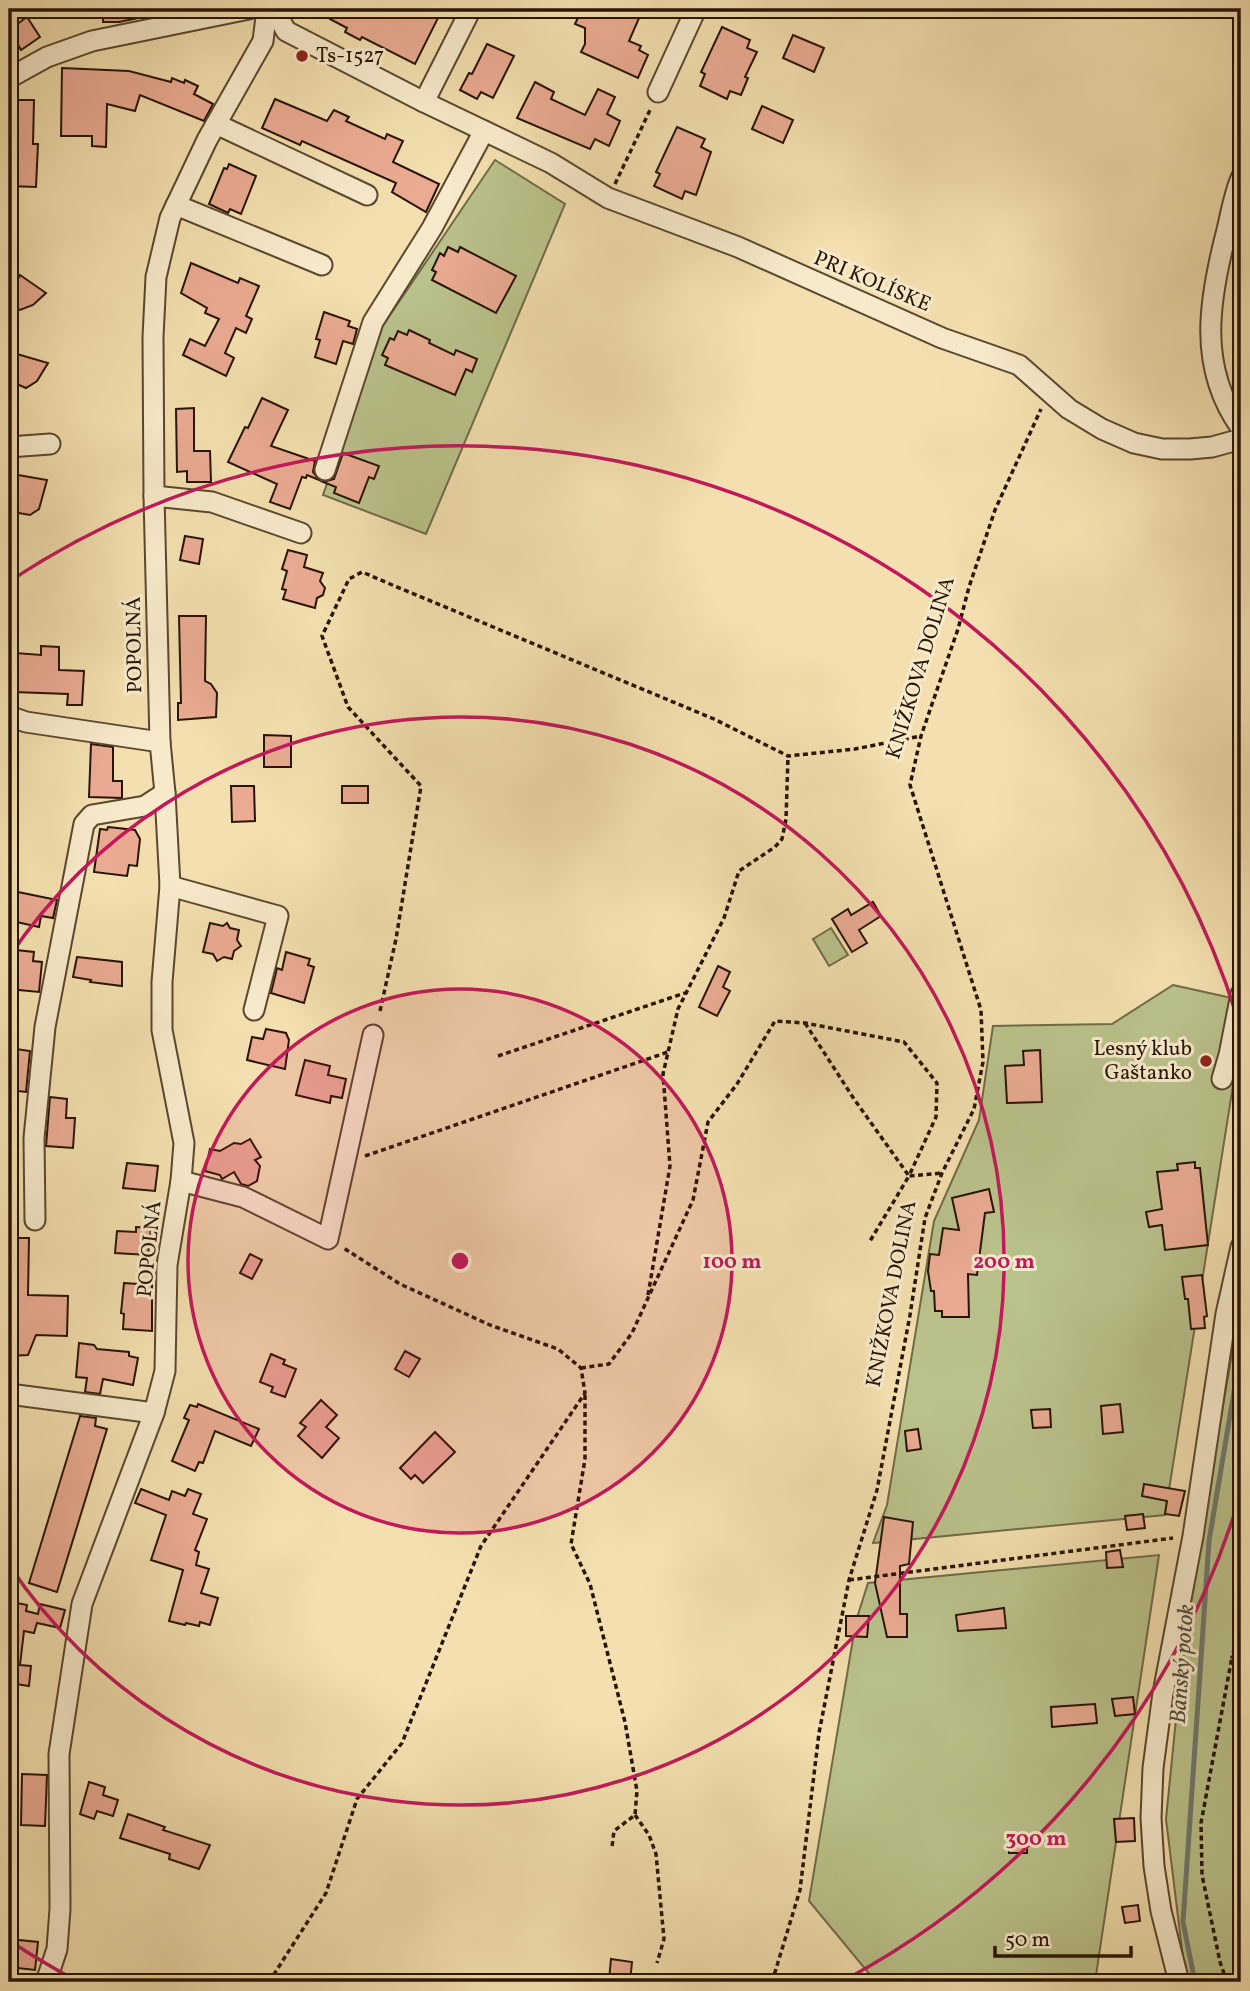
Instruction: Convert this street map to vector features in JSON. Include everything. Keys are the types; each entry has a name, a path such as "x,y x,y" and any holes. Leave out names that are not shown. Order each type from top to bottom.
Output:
{"street":[{"path":"9,78 47,57 92,41 249,9"},
{"name":"POPOLNÁ","path":"46,1982 57,1949 58,1936 59,1754 82,1604 154,1413 165,1371 167,1265 181,1181 184,1143 162,1030 162,982 170,886 160,742 154,496 153,337 156,277 162,245 176,205 216,124 263,41 267,9"},
{"name":"PRI KOLÍSKE","path":"274,9 286,31 551,163 608,198 738,247 942,338 1019,365 1048,393 1080,416 1134,443 1162,449 1190,449 1212,447 1241,439"},
{"path":"424,102 471,9"},
{"path":"658,92 696,9"},
{"path":"216,124 367,195"},
{"path":"325,470 373,322 432,228 484,131"},
{"path":"1241,178 1216,272 1210,319 1213,365 1220,394 1241,428"},
{"path":"176,205 322,265"},
{"path":"9,447 50,444"},
{"path":"154,496 212,502 301,533"},
{"path":"9,716 26,722 160,742"},
{"path":"34,1220 34,1138 45,1027 84,824 92,815 145,806 165,793"},
{"path":"170,886 278,916 254,1010"},
{"path":"1222,1079 1241,994"},
{"path":"181,1181 243,1197 328,1239 373,1035"},
{"path":"1179,1982 1157,1887 1151,1794 1157,1729 1193,1536 1226,1314 1241,1247"},
{"path":"9,1395 154,1413"}],"path":[{"path":"608,198 658,92"},
{"name":"KNIŽKOVA DOLINA","path":"772,1982 800,1890 819,1733 849,1580 877,1490 925,1218 942,1173 974,1109 983,1062 981,1010 910,785 921,736 995,510 1048,393"},
{"path":"380,1010 396,939 421,786 348,707 322,636 349,579 362,572 714,719 788,756 855,750 921,736"},
{"path":"647,1301 670,1166 663,1074 678,1009 724,918 739,871 775,847 782,839 786,819 788,756"},
{"path":"498,1056 685,993"},
{"path":"581,1368 609,1364 632,1333 693,1200 708,1122 737,1084 775,1021 805,1023 904,1042 937,1083 936,1117 909,1176 870,1241"},
{"path":"805,1023 854,1100 909,1176"},
{"path":"346,1164 668,1052"},
{"path":"909,1176 942,1173"},
{"path":"328,1239 400,1284 490,1325 558,1349 581,1368 585,1393 585,1459 571,1544 590,1584 625,1722 637,1791 635,1815 649,1835 656,1854 664,1939 657,1963"},
{"path":"269,1982 326,1892 357,1799 402,1743 481,1546 585,1393"},
{"path":"849,1580 1193,1536"},
{"path":"1227,1982 1220,1962 1202,1875 1201,1823 1232,1657 1241,1623"},
{"path":"1232,1657 1238,1663 1241,1661"},
{"path":"612,1847 614,1831 635,1815"}],"green space":[{"path":"495,160 565,204 426,534 323,495 382,327"},
{"path":"831,928 848,955 829,966 813,939"},
{"path":"1173,985 1241,1000 1241,1035 1165,1515 873,1543 887,1505 934,1221 979,1120 993,1026 1112,1024"},
{"path":"1241,1301 1241,1982 1186,1982 1166,1819 1179,1689 1200,1539"},
{"path":"1159,1555 1095,1982 876,1982 809,1901 856,1621 868,1583"}],"building":[{"path":"103,9 152,9 153,15 119,22 103,22"},
{"path":"335,9 400,9 414,16 415,12 419,14 422,10 438,18 415,64 362,37 360,40 345,32 347,28 330,19"},
{"path":"582,9 643,9 629,41 641,46 639,50 648,55 638,78 581,52 585,44 585,28 575,24"},
{"path":"27,17 40,37 21,50 17,43 9,48 9,30"},
{"path":"722,27 750,40 747,48 757,52 745,77 748,78 741,95 730,91 727,99 700,86 705,74 701,72"},
{"path":"793,35 824,48 814,72 783,58"},
{"path":"487,44 514,56 493,98 481,92 477,99 460,90 469,73 472,74"},
{"path":"62,68 129,71 171,82 172,78 184,83 185,80 198,86 194,94 213,104 204,121 140,95 135,111 107,104 106,147 92,146 92,136 61,136"},
{"path":"535,82 554,92 551,99 585,115 598,89 615,97 607,114 620,121 609,146 595,139 590,149 517,118"},
{"path":"275,99 327,121 334,110 349,117 346,121 385,139 387,134 403,141 393,162 439,184 426,212 392,192 396,183 302,141 300,145 262,128"},
{"path":"11,100 34,100 33,144 38,144 36,187 9,186"},
{"path":"762,106 793,120 783,143 752,129"},
{"path":"677,127 705,139 701,147 711,152 696,195 685,191 682,199 654,186 660,174 656,172"},
{"path":"229,164 256,176 241,214 230,209 228,213 209,204 224,168 227,169"},
{"path":"448,247 458,252 460,247 516,276 496,313 432,280 436,272 432,270 440,253 444,256"},
{"path":"191,263 238,283 240,278 259,286 246,316 252,319 246,333 236,328 225,353 234,358 226,376 183,355 190,339 205,346 219,319 205,313 207,308 181,293"},
{"path":"20,275 46,293 33,305 20,310 13,306 11,298"},
{"path":"324,312 350,321 348,326 357,329 353,344 343,341 336,364 315,357 320,340 316,339"},
{"path":"409,330 454,355 456,350 477,359 472,372 466,369 455,395 385,365 388,358 382,355 390,338 394,340 398,331 407,335"},
{"path":"17,354 48,363 37,381 26,388 19,385 14,377"},
{"path":"262,398 288,410 271,446 315,461 313,472 319,480 307,475 306,478 302,477 290,509 270,502 277,484 228,462"},
{"path":"194,408 194,451 210,451 211,482 187,482 187,471 177,472 176,409"},
{"path":"343,453 379,466 374,479 369,477 359,503 334,493 336,487 323,482 334,479"},
{"path":"18,475 47,480 39,509 30,515 19,513 13,504"},
{"path":"185,536 203,539 199,564 180,560"},
{"path":"288,550 307,555 304,567 323,573 320,581 325,588 323,595 317,598 315,608 283,599 286,590 282,589 287,571 282,569"},
{"path":"179,616 206,616 205,681 211,684 217,693 216,717 178,720 178,703 181,703"},
{"path":"41,646 59,647 59,670 84,671 82,705 67,705 68,694 14,692 16,653 41,655"},
{"path":"264,735 291,736 291,767 264,767"},
{"path":"91,744 113,747 113,781 122,781 122,798 89,797"},
{"path":"231,786 254,786 255,821 232,822"},
{"path":"342,786 368,786 368,803 342,803"},
{"path":"108,827 135,830 140,839 137,866 129,865 127,876 94,872 100,829 107,830"},
{"path":"18,892 57,900 53,918 41,916 39,927 12,921"},
{"path":"873,902 881,916 859,930 867,943 852,952 832,919 848,909 851,915"},
{"path":"210,923 223,926 227,923 230,928 239,930 237,940 241,946 234,951 232,959 224,957 217,961 213,954 203,952"},
{"path":"16,950 34,952 33,961 42,962 39,992 9,989 9,959 15,959"},
{"path":"286,952 310,959 308,965 314,967 304,1003 271,993 277,968 282,970"},
{"path":"77,957 122,962 122,986 73,977"},
{"path":"718,966 730,972 723,987 730,991 717,1016 699,1007"},
{"path":"266,1029 286,1033 289,1040 285,1069 247,1060 252,1037 263,1039"},
{"path":"9,1048 30,1051 26,1092 9,1090"},
{"path":"1040,1050 1042,1102 1007,1103 1005,1066 1024,1065 1023,1051"},
{"path":"305,1060 330,1066 328,1075 346,1079 342,1098 331,1096 330,1103 296,1095"},
{"path":"50,1097 67,1099 66,1118 75,1118 73,1148 46,1146"},
{"path":"250,1139 261,1157 255,1160 260,1166 257,1181 248,1186 241,1184 234,1172 222,1179 220,1175 205,1171 210,1149 220,1151 234,1143 241,1144"},
{"path":"1195,1162 1195,1168 1200,1168 1208,1245 1165,1250 1162,1225 1149,1227 1146,1212 1162,1209 1157,1172 1178,1170 1177,1164"},
{"path":"127,1163 158,1166 155,1191 123,1188"},
{"path":"989,1189 994,1212 985,1213 977,1275 968,1274 969,1317 942,1317 942,1311 935,1311 934,1291 931,1291 928,1271 930,1254 939,1255 943,1228 959,1230 952,1198"},
{"path":"136,1227 151,1228 148,1255 115,1253 117,1231 136,1232"},
{"path":"9,1238 29,1238 28,1295 68,1296 67,1336 36,1335 28,1355 9,1356"},
{"path":"250,1254 262,1260 252,1279 240,1273"},
{"path":"1202,1275 1207,1316 1204,1317 1205,1328 1191,1329 1188,1299 1185,1299 1182,1277"},
{"path":"124,1283 152,1285 152,1331 123,1329 124,1314 121,1313"},
{"path":"79,1343 94,1345 97,1349 129,1352 129,1356 138,1358 133,1385 103,1379 100,1394 85,1392 87,1378 76,1377"},
{"path":"405,1351 420,1359 409,1377 395,1369"},
{"path":"271,1354 285,1360 283,1364 296,1369 285,1397 271,1392 273,1387 260,1382"},
{"path":"321,1400 337,1415 326,1427 339,1438 322,1458 298,1436 306,1427 300,1423"},
{"path":"198,1404 259,1429 251,1446 215,1431 203,1463 199,1462 195,1471 172,1461 189,1420 184,1418 190,1405 197,1407"},
{"path":"1120,1404 1123,1432 1103,1434 1101,1406"},
{"path":"1050,1409 1051,1427 1033,1428 1031,1410"},
{"path":"80,1416 96,1418 95,1426 107,1429 57,1592 29,1583"},
{"path":"918,1429 921,1449 907,1451 905,1431"},
{"path":"435,1432 455,1452 423,1483 415,1475 411,1479 400,1468"},
{"path":"1144,1484 1185,1491 1179,1516 1165,1514 1167,1501 1142,1496"},
{"path":"141,1489 169,1500 172,1491 185,1496 188,1489 201,1494 193,1514 207,1519 195,1550 199,1552 196,1565 209,1569 201,1593 218,1598 210,1625 200,1622 199,1626 185,1625 169,1621 183,1570 151,1560 166,1515 135,1503"},
{"path":"1143,1514 1145,1528 1127,1530 1125,1516"},
{"path":"884,1517 913,1522 909,1564 900,1566 900,1614 907,1614 907,1637 887,1637 875,1583"},
{"path":"1120,1550 1123,1567 1107,1568 1106,1552"},
{"path":"17,1603 27,1605 26,1611 38,1614 40,1604 65,1610 60,1628 37,1623 34,1633 24,1631 20,1665 31,1666 29,1686 9,1683 9,1641"},
{"path":"1004,1608 1006,1628 958,1631 956,1615"},
{"path":"846,1616 869,1616 867,1637 846,1636"},
{"path":"1133,1697 1135,1714 1115,1716 1112,1699"},
{"path":"1095,1704 1097,1723 1052,1727 1051,1707"},
{"path":"22,1774 47,1775 45,1826 21,1825"},
{"path":"89,1782 105,1787 103,1795 118,1800 113,1816 97,1811 94,1819 80,1814"},
{"path":"128,1814 165,1827 163,1830 210,1845 199,1869 169,1859 170,1854 120,1838"},
{"path":"1134,1818 1135,1841 1116,1842 1114,1819"},
{"path":"1009,1835 1027,1836 1027,1853 1009,1853"},
{"path":"1138,1905 1140,1921 1125,1923 1122,1907"},
{"path":"9,1939 38,1942 35,1970 9,1967"},
{"path":"611,1959 632,1962 630,1982 609,1980"}],"waterway":[{"name":"Banský potok","path":"1195,1982 1183,1922 1209,1541 1241,1350"}],"place":[{"name":"Ts-1527","path":"302,56"},
{"name":"Lesný klub Gaštanko","path":"1206,1061"}]}
